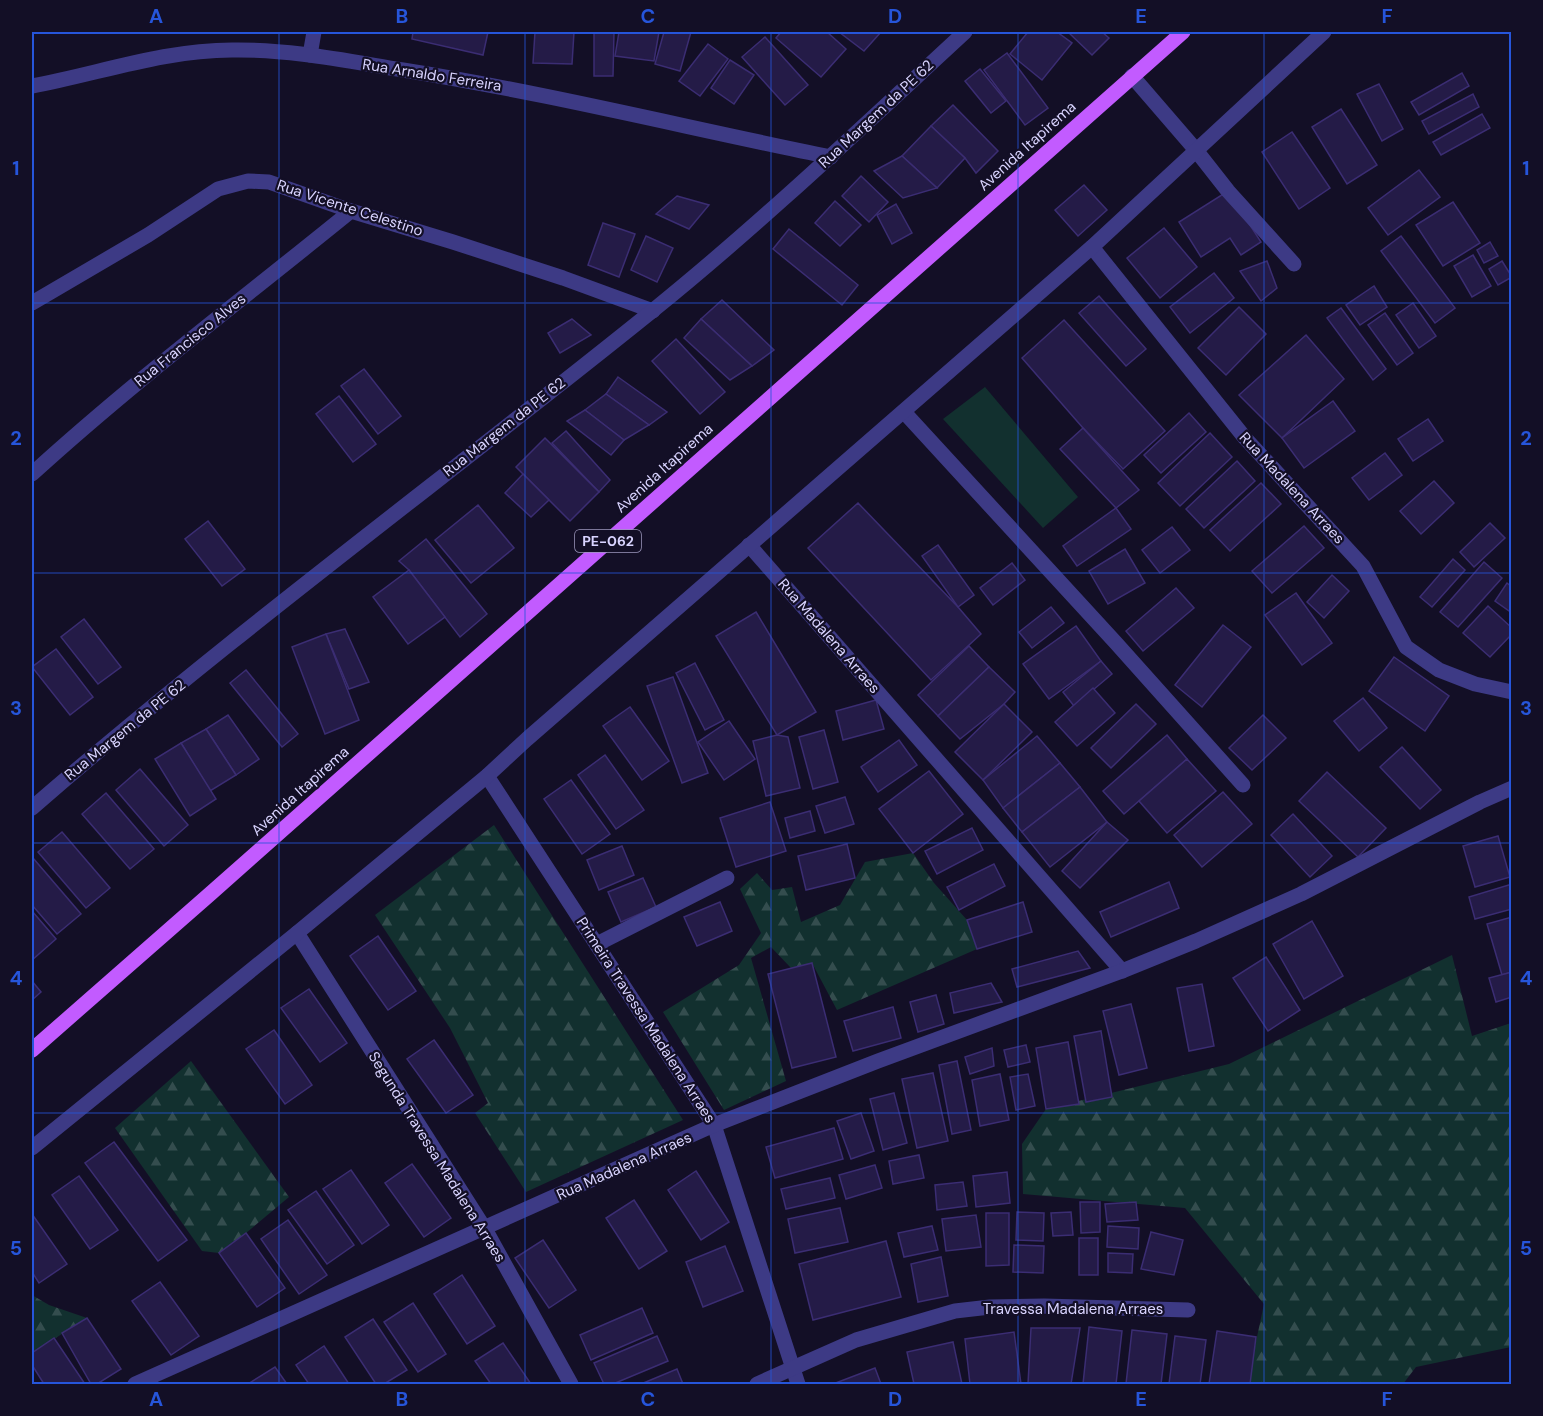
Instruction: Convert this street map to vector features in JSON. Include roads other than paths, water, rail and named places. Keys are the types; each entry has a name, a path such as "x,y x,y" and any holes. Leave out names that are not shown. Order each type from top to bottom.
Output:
{"main road":[{"name":"Avenida Itapirema","path":"32,1050 1184,32"}],"street":[{"path":"310,56 314,32"},
{"name":"Rua Margem da PE 62","path":"32,808 314,575 653,311 831,157 965,32"},
{"path":"32,1148 487,776 1092,248 1195,149 1324,32"},
{"name":"Rua Arnaldo Ferreira","path":"32,86 183,53 232,50 310,56 491,84 831,157"},
{"path":"1132,76 1228,191 1294,264"},
{"name":"Rua Vicente Celestino","path":"32,303 148,235 218,189 248,181 269,182 351,211 464,245 653,311"},
{"name":"Rua Francisco Alves","path":"32,474 119,397 351,211"},
{"name":"Rua Madalena Arraes","path":"1092,248 1245,438 1363,566 1406,647 1439,670 1475,684 1512,692"},
{"path":"904,412 1243,785"},
{"name":"Rua Madalena Arraes","path":"749,545 1122,971"},
{"name":"Primeira Travessa Madalena Arraes","path":"487,776 714,1125 798,1384"},
{"name":"Rua Madalena Arraes","path":"135,1384 714,1125 1196,941 1300,894 1512,788"},
{"path":"597,944 727,878"},
{"name":"Segunda Travessa Madalena Arraes","path":"297,933 485,1229 571,1384"},
{"name":"Travessa Madalena Arraes","path":"757,1384 856,1340 955,1311 990,1307 1044,1306 1188,1310"}]}
